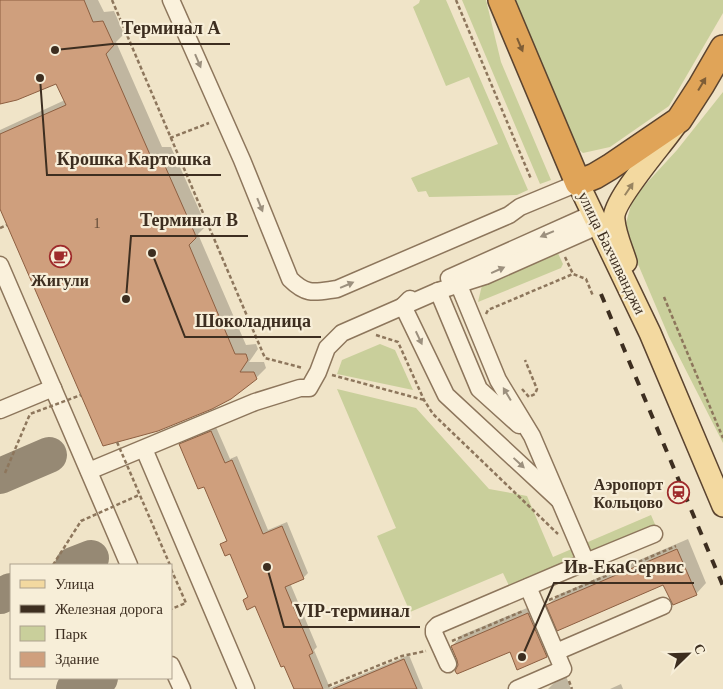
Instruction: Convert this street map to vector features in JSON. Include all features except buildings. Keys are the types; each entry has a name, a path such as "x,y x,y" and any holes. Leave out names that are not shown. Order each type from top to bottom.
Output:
{"highway":[{"name":"улица Бахчиванджи","path":"502,0 578,183"},
{"path":"578,183 610,167 679,120 723,48"}],"main road":[{"path":"601,220 616,209 628,189 679,120"},
{"name":"улица Бахчиванджи","path":"578,183 601,220 723,506"}],"lane":[{"path":"172,0 242,160 290,279 300,289 316,292 337,289 509,215 520,207 540,198 578,183"},
{"path":"89,471 255,402 305,388 326,348 342,333 458,283 485,276 601,220"},
{"path":"313,370 320,337 479,264 601,220"},
{"path":"0,265 129,564"},
{"path":"458,283 498,380 532,436 586,562"},
{"path":"438,291 479,389 532,436"},
{"path":"403,306 417,293"},
{"path":"403,306 446,395 559,500"},
{"path":"0,410 53,388"},
{"path":"144,449 246,689"},
{"path":"448,664 434,633 434,629 438,625 654,534"},
{"path":"517,689 563,669 528,587"},
{"path":"556,652 663,606"},
{"path":"172,667 182,689"}],"path":[{"path":"112,0 265,358 424,400"},
{"path":"456,0 531,179"},
{"path":"170,138 209,123"},
{"path":"0,228 7,225"},
{"path":"564,257 573,274 586,279 593,296"},
{"path":"485,319 488,310 573,274"},
{"path":"664,297 723,438"},
{"path":"369,338 377,334 398,342 424,400 433,414 560,536"},
{"path":"524,360 537,389"},
{"path":"5,473 30,414 81,395"},
{"path":"117,442 170,564"},
{"path":"54,564 81,521 139,495"},
{"path":"328,686 402,656 440,647 676,546"},
{"path":"172,571 186,603 172,609"}],"green space":[{"path":"420,0 446,0 528,190 517,195 429,197 426,191 418,192 411,178 498,144 469,77 446,86 413,7"},
{"path":"462,0 486,0 501,62 551,180 540,184"},
{"path":"514,0 723,0 723,13 669,106 610,147 583,153 570,142"},
{"path":"723,92 723,443 669,337 632,250 626,223 633,198 677,150"},
{"path":"556,249 563,264 561,268 478,302 482,285"},
{"path":"380,344 395,350 413,390 337,374 342,360"},
{"path":"337,389 416,408 489,489 527,496 553,557 651,515 657,529 512,592 503,573 410,612 377,536 396,528"}],"taxiway":[{"path":"0,476 49,455"},
{"path":"76,564 91,558"},
{"path":"0,596 10,591"},
{"path":"74,689 98,679"}],"railway":[{"path":"601,294 723,586"}],"place":[{"name":"Терминал А","path":"55,50"},
{"name":"Крошка Картошка","path":"40,78"},
{"name":"Шоколадница","path":"152,253"},
{"name":"Жигули","path":"60,256"},
{"name":"Терминал B","path":"126,299"},
{"name":"Аэропорт Кольцово","path":"679,493"},
{"name":"VIP-терминал","path":"267,567"},
{"name":"Ив-ЕкаСервис","path":"522,657"}]}
